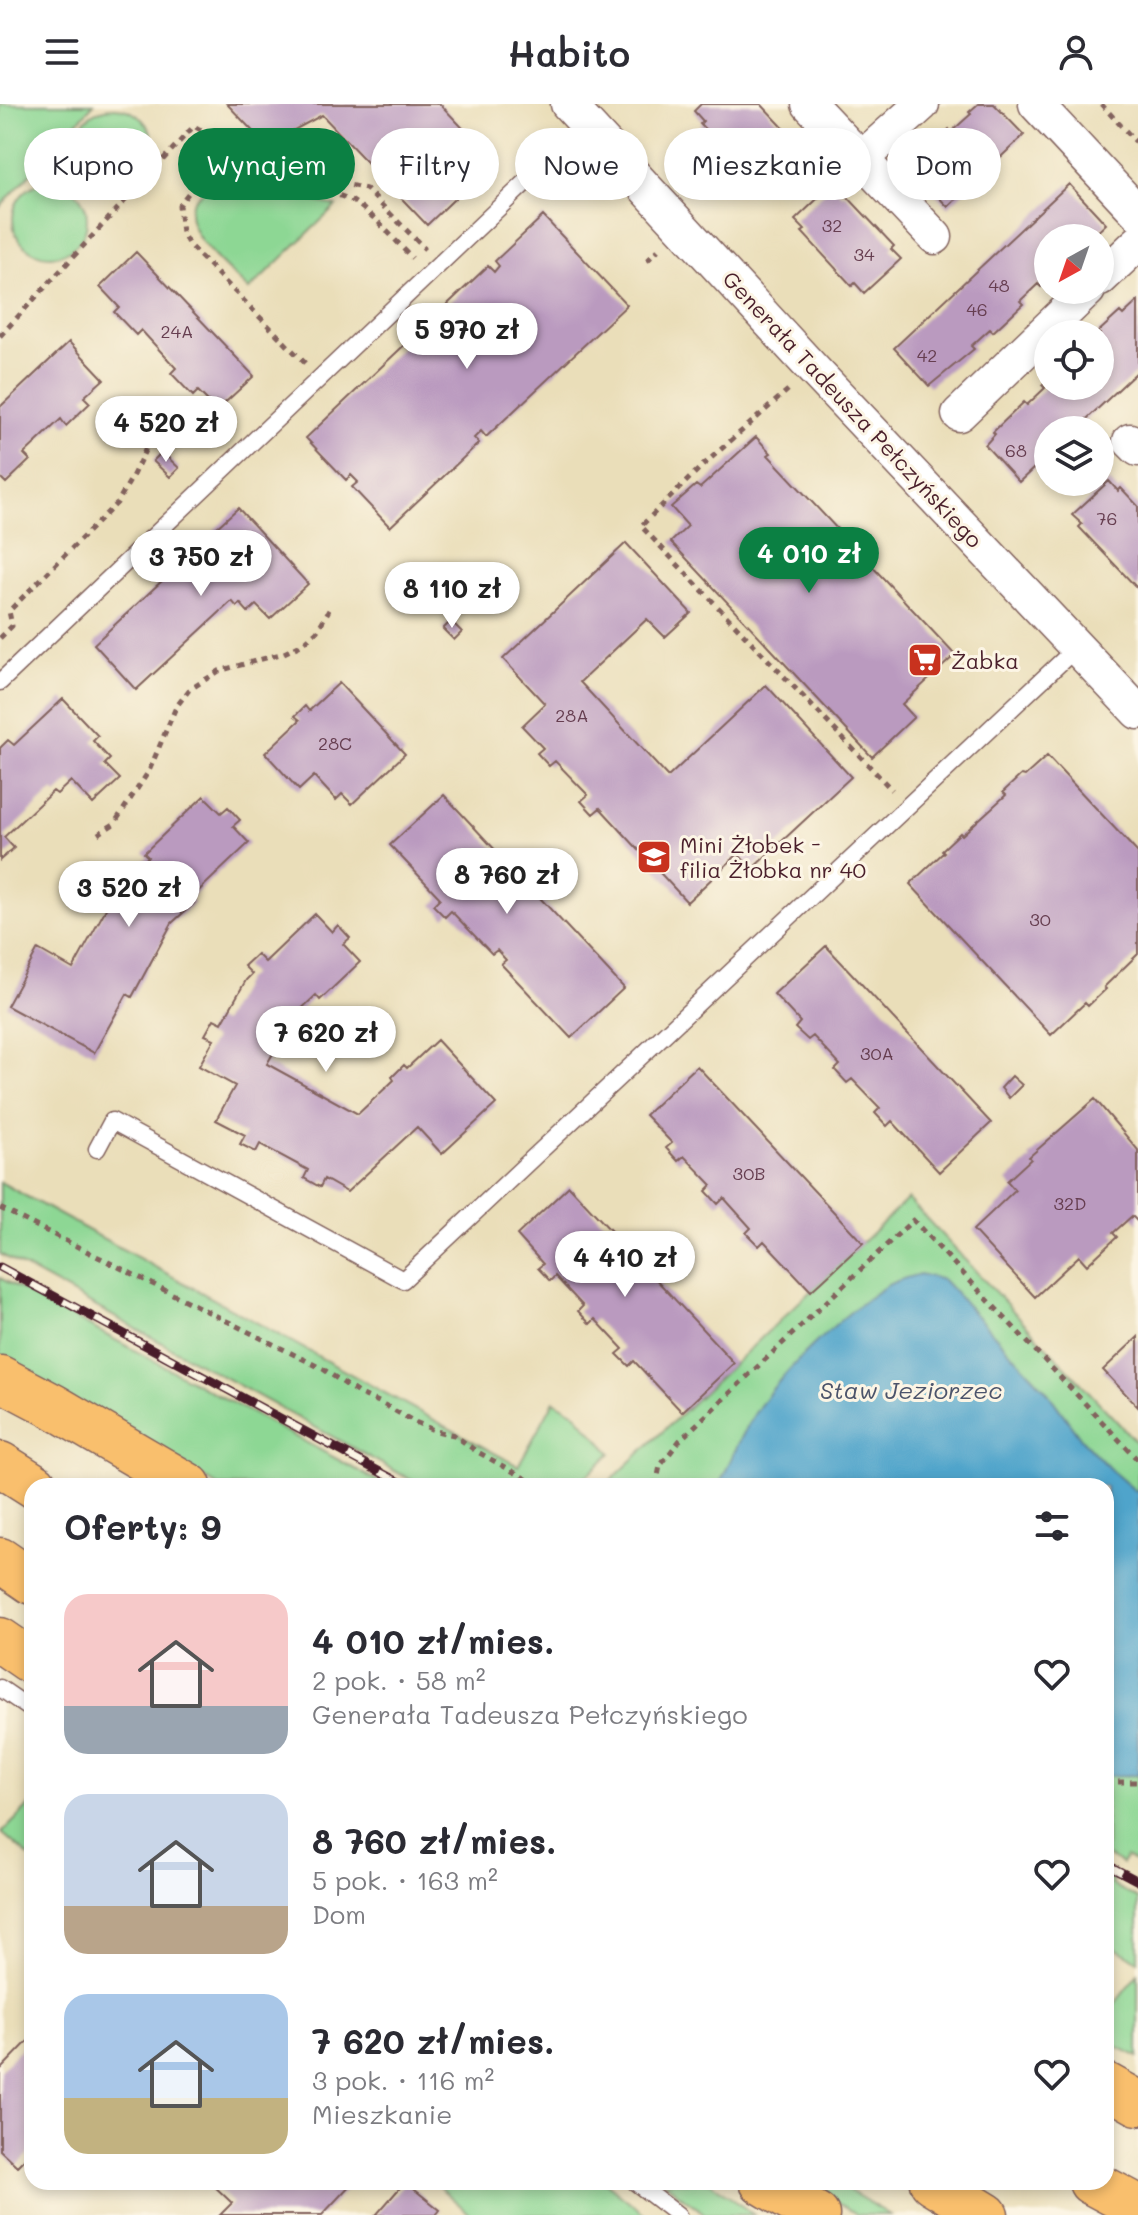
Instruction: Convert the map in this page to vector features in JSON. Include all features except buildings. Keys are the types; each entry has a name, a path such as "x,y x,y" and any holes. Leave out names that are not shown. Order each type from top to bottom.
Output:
{"highway":[{"path":"0,1378 175,1478"},
{"path":"0,1464 24,1479"},
{"path":"0,1560 24,1576"},
{"path":"0,1640 24,1656"},
{"path":"1114,2090 1138,2103"},
{"path":"775,2190 817,2215"},
{"path":"945,2190 986,2215"},
{"path":"1106,2190 1138,2207"}],"street":[{"path":"809,104 832,128"},
{"path":"871,150 922,104"},
{"path":"1036,104 1138,213"},
{"name":"Generała Tadeusza Pełczyńskiego","path":"578,114 812,368 1138,712"},
{"path":"871,170 935,237"},
{"path":"1114,266 1138,243"},
{"path":"959,414 1073,304"}],"lane":[{"path":"0,682 434,269 578,114"},
{"path":"97,1149 112,1121 403,1280 1077,647"},
{"path":"0,1688 24,1704"},
{"path":"645,2190 678,2215"}],"path":[{"path":"1101,104 1138,144"},
{"path":"0,336 194,126 256,163 366,189 434,269"},
{"path":"320,378 189,245 182,233 179,206 188,192 204,178 221,171 240,172 339,194 434,269"},
{"path":"812,368 701,467 641,526 909,807"},
{"path":"0,638 12,626 9,611 117,503 157,426"},
{"path":"98,834 114,824 149,771 176,707 189,690 219,671 273,657 303,644 317,631 329,610"},
{"path":"0,1208 323,1369 358,1393 415,1422 454,1435 525,1478"},
{"path":"658,1478 660,1466 680,1440 913,1220 1138,1460"},
{"path":"1114,1782 1138,1782"}],"green space":[{"path":"0,104 94,104 72,128 24,128 24,181 0,207"},
{"path":"114,108 129,111 147,126 80,128 92,115"},
{"path":"24,193 24,200 82,200 87,212 87,226 81,240 71,250 57,256 43,256 29,250 19,240 13,226 15,205"},
{"path":"195,200 310,200 336,206 249,290 207,248 192,222 190,210"},
{"path":"0,1182 518,1466 554,1401 575,1413 611,1453 584,1478 407,1478 0,1254"},
{"name":"Staw Jeziorzec","path":"908,1199 1138,1444 1138,1864 1126,1857 1122,1864 1114,1860 1114,1478 613,1478"},
{"path":"0,1278 372,1478 205,1478 0,1359"},
{"path":"24,1811 24,1852 2,1833"},
{"path":"1114,1886 1138,1899 1138,1961 1114,1948"},
{"path":"1138,1974 1138,2057 1114,2045 1114,2005"},
{"path":"443,2190 615,2190 646,2215 471,2215"},
{"path":"674,2190 721,2190 754,2215 706,2215"},
{"path":"817,2190 848,2190 890,2215 858,2215"}],"water":[{"name":"Staw Jeziorzec","path":"920,1274 943,1280 1045,1389 1082,1440 1138,1493 1138,1775 1114,1776 1114,1478 723,1478 759,1407 791,1368 829,1330 868,1298 903,1279"}],"railway":[{"path":"0,1267 391,1478"},
{"path":"1114,1868 1138,1881"}],"place":[{"name":"Żabka","path":"925,660"},
{"name":"Mini Żłobek - filia Żłobka nr 40","path":"654,857"}]}
